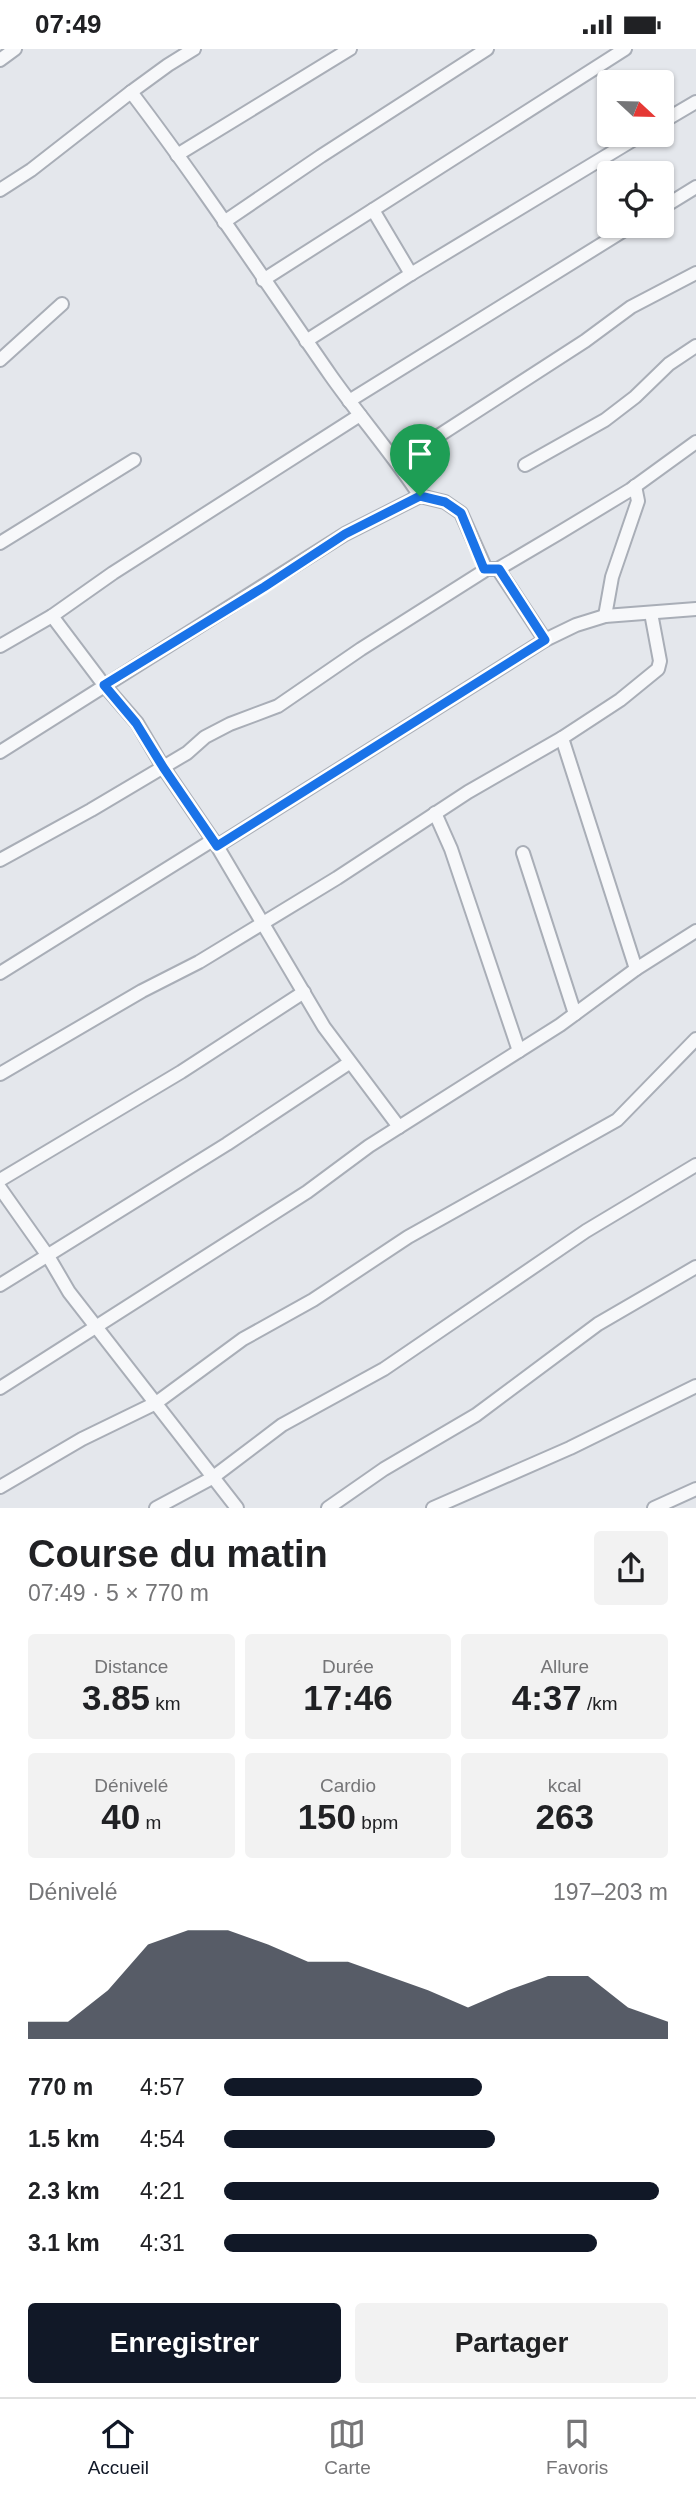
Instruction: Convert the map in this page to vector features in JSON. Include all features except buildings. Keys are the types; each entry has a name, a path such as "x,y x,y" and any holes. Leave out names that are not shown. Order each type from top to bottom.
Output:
{"street":[{"path":"0,60 15,49"},
{"path":"0,190 31,170 168,65 194,49"},
{"path":"177,155 350,49"},
{"path":"224,222 487,49"},
{"path":"263,280 625,49"},
{"path":"131,92 306,341 398,462 420,496"},
{"path":"674,115 696,102"},
{"path":"306,341 621,147"},
{"path":"674,201 696,187"},
{"path":"373,210 411,274"},
{"path":"349,401 612,238"},
{"path":"398,462 585,341 631,307 696,273"},
{"path":"0,360 62,304"},
{"path":"525,465 605,420 669,364 696,346"},
{"path":"0,646 52,616 113,573 360,415"},
{"path":"484,569 499,569 635,486 696,442"},
{"path":"0,543 134,460"},
{"path":"605,617 612,577 638,501 635,486"},
{"path":"0,753 345,534 420,496 445,502 461,513 484,569"},
{"path":"0,860 187,753 205,737 230,724 278,706 484,569"},
{"path":"499,569 545,640"},
{"path":"0,973 545,640 576,625 605,617 696,609"},
{"path":"0,1074 142,991 199,962 620,700 658,669 660,661 651,613"},
{"path":"52,616 136,723 215,843 324,1027 399,1127"},
{"path":"562,738 636,969"},
{"path":"435,813 452,849 519,1051"},
{"path":"523,853 575,1014"},
{"path":"0,1388 307,1192 369,1146 519,1051 636,969 696,931"},
{"path":"0,1180 181,1072 304,992"},
{"path":"0,1487 82,1439 156,1403 243,1339 313,1300 408,1237 617,1120 696,1039"},
{"path":"0,1285 227,1144 349,1063"},
{"path":"156,1508 212,1478 282,1425 384,1369 586,1231 696,1165"},
{"path":"0,1188 48,1256 69,1292 237,1508"},
{"path":"328,1508 384,1469 476,1415 598,1324 696,1267"},
{"path":"433,1508 570,1448 696,1386"},
{"path":"654,1508 696,1489"}],"route":[{"path":"420,496 445,502 461,513 484,569 499,569 545,640 217,846 136,723 104,685 345,534 420,496"}]}
